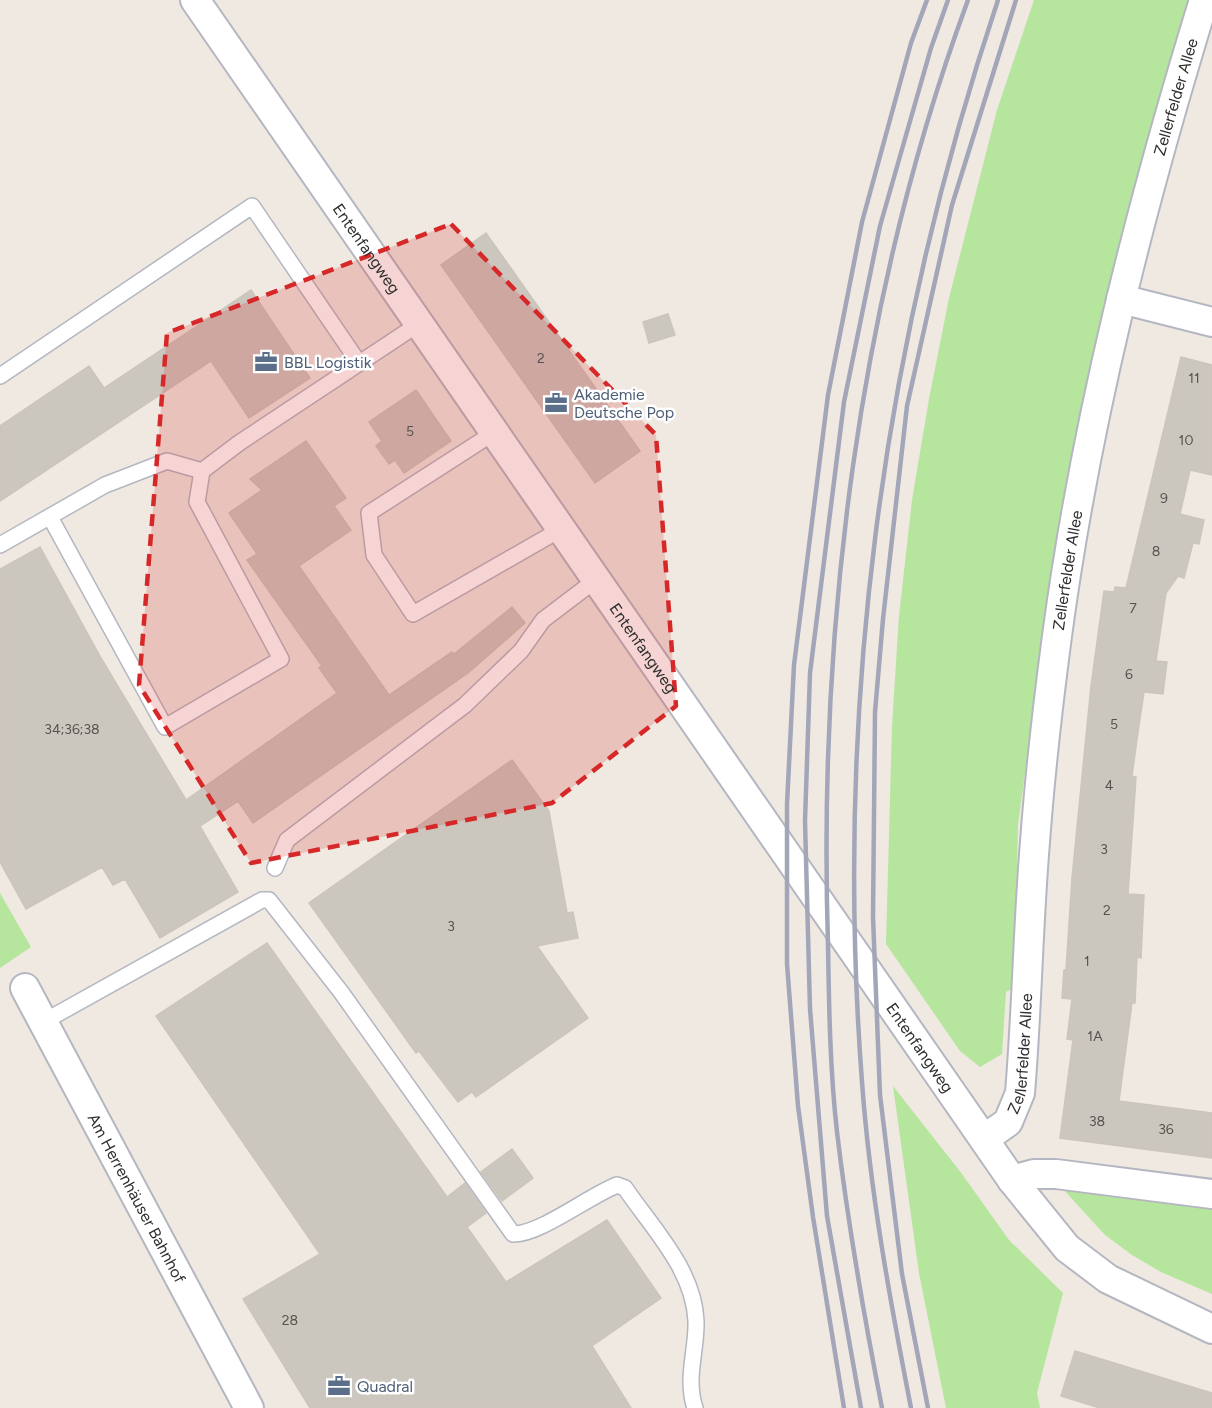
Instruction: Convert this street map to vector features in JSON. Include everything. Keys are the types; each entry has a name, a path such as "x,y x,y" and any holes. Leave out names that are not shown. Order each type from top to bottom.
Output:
{"street":[{"name":"Entenfangweg","path":"195,0 563,528 1012,1180 1067,1248 1108,1279 1212,1329"},
{"name":"Zellerfelder Allee","path":"984,1139 1008,1122 1020,1093 1035,841 1057,636 1085,462 1121,299 1160,144 1204,0"},
{"path":"1121,299 1212,322"},
{"name":"Am Herrenhäuser Bahnhof","path":"25,988 249,1408"},
{"path":"1012,1180 1034,1174 1056,1174 1212,1194"}],"lane":[{"path":"0,376 252,206 359,363"},
{"path":"50,517 165,727 281,659 197,502 202,471 239,442 420,323"},
{"path":"495,432 369,513 374,555 413,614 563,528"},
{"path":"0,545 105,485 166,460 202,471"},
{"path":"275,868 287,840 465,705 521,651 543,620 597,579"},
{"path":"43,1022 262,900 269,900 342,992 513,1234 535,1229 607,1189 617,1185 625,1188 688,1278 694,1300 696,1323 691,1362 692,1399 695,1408"}],"highlighted area":[{"path":"451,224 656,435 676,706 552,803 251,863 139,685 167,333"}],"green space":[{"path":"1034,0 1193,0 1044,634 1018,824 1014,988 1006,992 1002,1054 980,1067 960,1051 886,944 892,726 899,616 912,500 929,399 949,298 997,110"},
{"path":"0,893 31,947 0,968"},
{"path":"893,1086 962,1174 1009,1240 1063,1293 1037,1393 1040,1408 946,1408 919,1273"},
{"path":"1067,1185 1212,1205 1212,1294 1161,1272 1132,1255 1105,1235 1063,1189"}],"building":[{"path":"486,233 640,451 595,483 441,265"},
{"path":"251,290 310,378 249,418 211,361 0,501 0,426 89,366 104,388"},
{"path":"668,314 675,335 649,343 643,322"},
{"path":"1181,357 1212,365 1212,475 1190,470 1180,514 1204,520 1199,544 1193,543 1184,578 1178,576 1166,593 1156,661 1167,662 1163,694 1144,692 1138,732 1132,776 1136,777 1128,894 1144,895 1141,958 1137,957 1135,1003 1132,1003 1119,1101 1212,1113 1212,1158 1060,1138 1073,1040 1067,1039 1072,999 1062,998 1064,970 1066,970 1072,878 1091,686 1104,591 1114,592 1115,587 1126,588"},
{"path":"416,390 451,441 404,473 395,460 389,464 376,446 382,441 369,422"},
{"path":"306,441 346,498 334,506 351,530 299,566 389,695 452,652 454,654 512,607 525,623 468,673 253,823 238,801 200,826 238,892 160,938 125,879 113,885 102,867 26,909 0,862 0,569 40,547 101,658 186,800 337,693 319,668 322,666 247,560 257,554 229,513 262,490 250,479"},
{"path":"512,760 549,811 567,913 573,912 578,938 537,946 588,1018 476,1097 472,1092 458,1102 419,1051 416,1053 309,903"},
{"path":"267,943 447,1197 465,1183 486,1213 467,1227 506,1282 607,1220 661,1298 592,1346 631,1408 310,1408 243,1299 320,1254 156,1016"},
{"path":"512,1149 533,1178 502,1201 481,1172"},
{"path":"1075,1351 1212,1393 1212,1408 1100,1408 1061,1396"}],"railway":[{"path":"844,1408 813,1217 798,1106 787,964 787,804 794,665 828,395 862,222 911,43 927,0"},
{"path":"861,1408 827,1216 810,1009 805,821 810,673 844,402 880,226 931,48 948,0"},
{"path":"882,1408 851,1236 833,1085 830,1039 827,826 830,706 839,586 853,466 873,347 898,229 930,113 968,0"},
{"path":"911,1408 875,1205 862,1082 855,944 855,807 862,670 876,534 896,399 923,265 957,132 998,0"},
{"path":"928,1408 902,1274 880,1095 873,917 875,712 907,406 952,205 1016,0"}],"place":[{"name":"BBL Logistik","path":"266,362"},
{"name":"Akademie Deutsche Pop","path":"556,403"},
{"name":"Quadral","path":"339,1386"}]}
